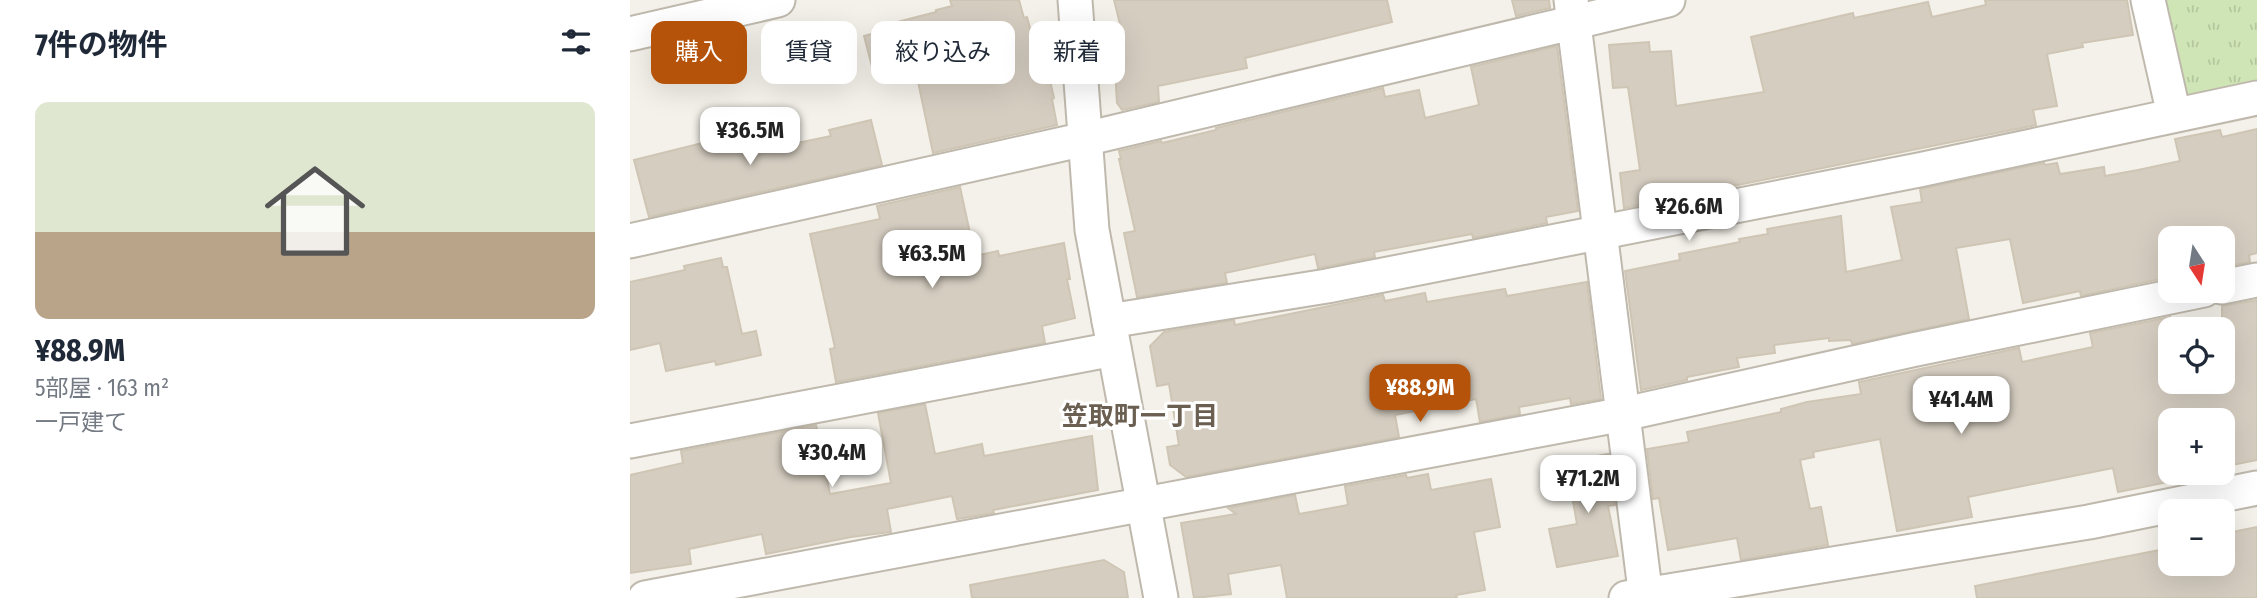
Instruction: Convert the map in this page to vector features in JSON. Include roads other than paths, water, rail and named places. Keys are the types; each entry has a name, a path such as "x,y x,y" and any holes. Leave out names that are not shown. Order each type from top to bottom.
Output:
{"street":[{"path":"630,34 778,0"},
{"path":"1075,0 1092,230 1161,598"},
{"path":"631,238 1085,139 1572,11 1668,0"},
{"path":"2148,0 2174,115"},
{"path":"1572,11 1624,414 1639,597 2089,522 2257,488"},
{"path":"630,441 1328,286 1919,170 2257,98"},
{"path":"2235,284 2257,279"},
{"path":"645,598 1624,414 1912,350 2158,299"}],"district":[{"name":"笠取町一丁目","path":"1140,416"}]}
